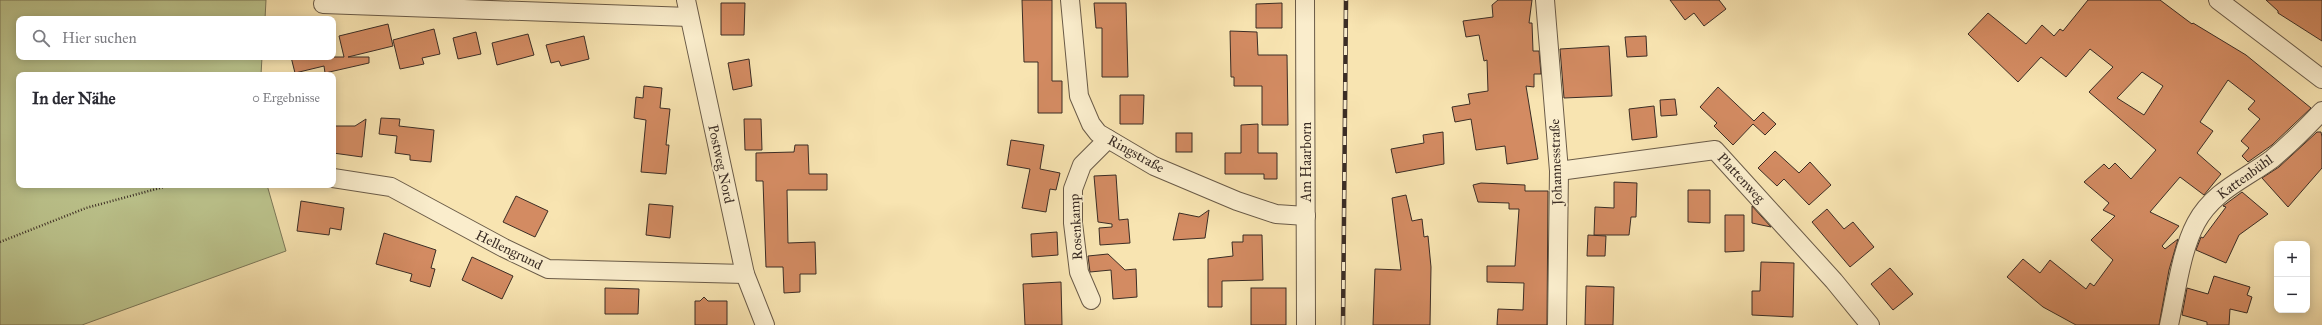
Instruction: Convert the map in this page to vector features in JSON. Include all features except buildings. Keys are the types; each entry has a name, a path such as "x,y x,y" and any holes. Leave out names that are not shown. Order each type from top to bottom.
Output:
{"street":[{"name":"Ringstraße","path":"1070,0 1079,96 1091,124 1098,133 1154,166 1238,201 1276,214 1306,216"},
{"name":"Am Haarborn","path":"1305,0 1306,325"},
{"name":"Johannesstraße","path":"1545,0 1559,171 1557,325"},
{"path":"2218,0 2322,80"},
{"path":"323,4 687,9"},
{"name":"Postweg Nord","path":"687,9 745,274 765,325"},
{"name":"Kattenbühl","path":"2169,325 2190,236 2206,208 2230,186 2271,160 2322,111"},
{"name":"Rosenkamp","path":"1091,300 1079,272 1073,223 1073,189 1082,165 1108,139"},
{"name":"Plattenweg","path":"1559,171 1715,150 1829,275 1870,325"},
{"name":"Hellengrund","path":"336,178 391,187 504,248 548,269 745,274"}],"path":[{"path":"0,242 86,208 160,188"}],"green space":[{"path":"0,0 266,0 265,16 16,16 16,60 262,60 261,72 16,72 16,188 268,188 286,251 82,325 0,325"}],"railway":[{"path":"1343,325 1346,0"}]}
